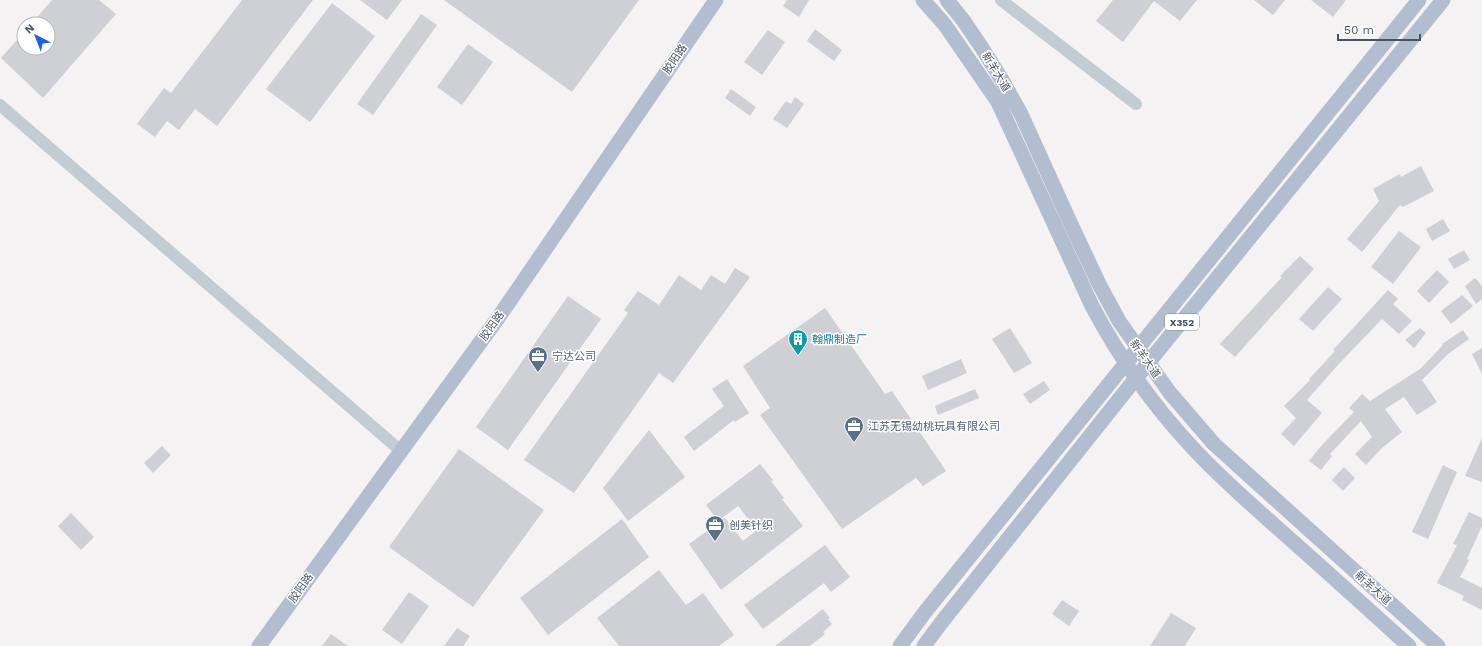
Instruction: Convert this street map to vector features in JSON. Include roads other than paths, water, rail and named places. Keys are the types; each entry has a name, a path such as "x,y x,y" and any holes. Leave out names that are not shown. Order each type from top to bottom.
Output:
{"main road":[{"name":"胶阳路","path":"259,646 498,318 716,0"},
{"name":"新羊大道","path":"923,0 945,25 998,102 1079,280 1108,336 1155,404 1191,446 1231,486 1409,646"},
{"name":"X352","path":"900,646 925,612 1419,0"},
{"name":"X352","path":"924,646 1148,363 1443,0"},
{"name":"新羊大道","path":"952,1 1021,114 1100,284 1119,321 1170,393 1214,444 1438,646"}],"street":[{"path":"1001,0 1136,104"},
{"path":"0,105 401,451"}],"place":[{"name":"翰鼎制造厂","path":"798,356"},
{"name":"宁达公司","path":"538,373"},
{"name":"江苏无锡幼桃玩具有限公司","path":"854,443"},
{"name":"创美针织","path":"715,542"}]}
